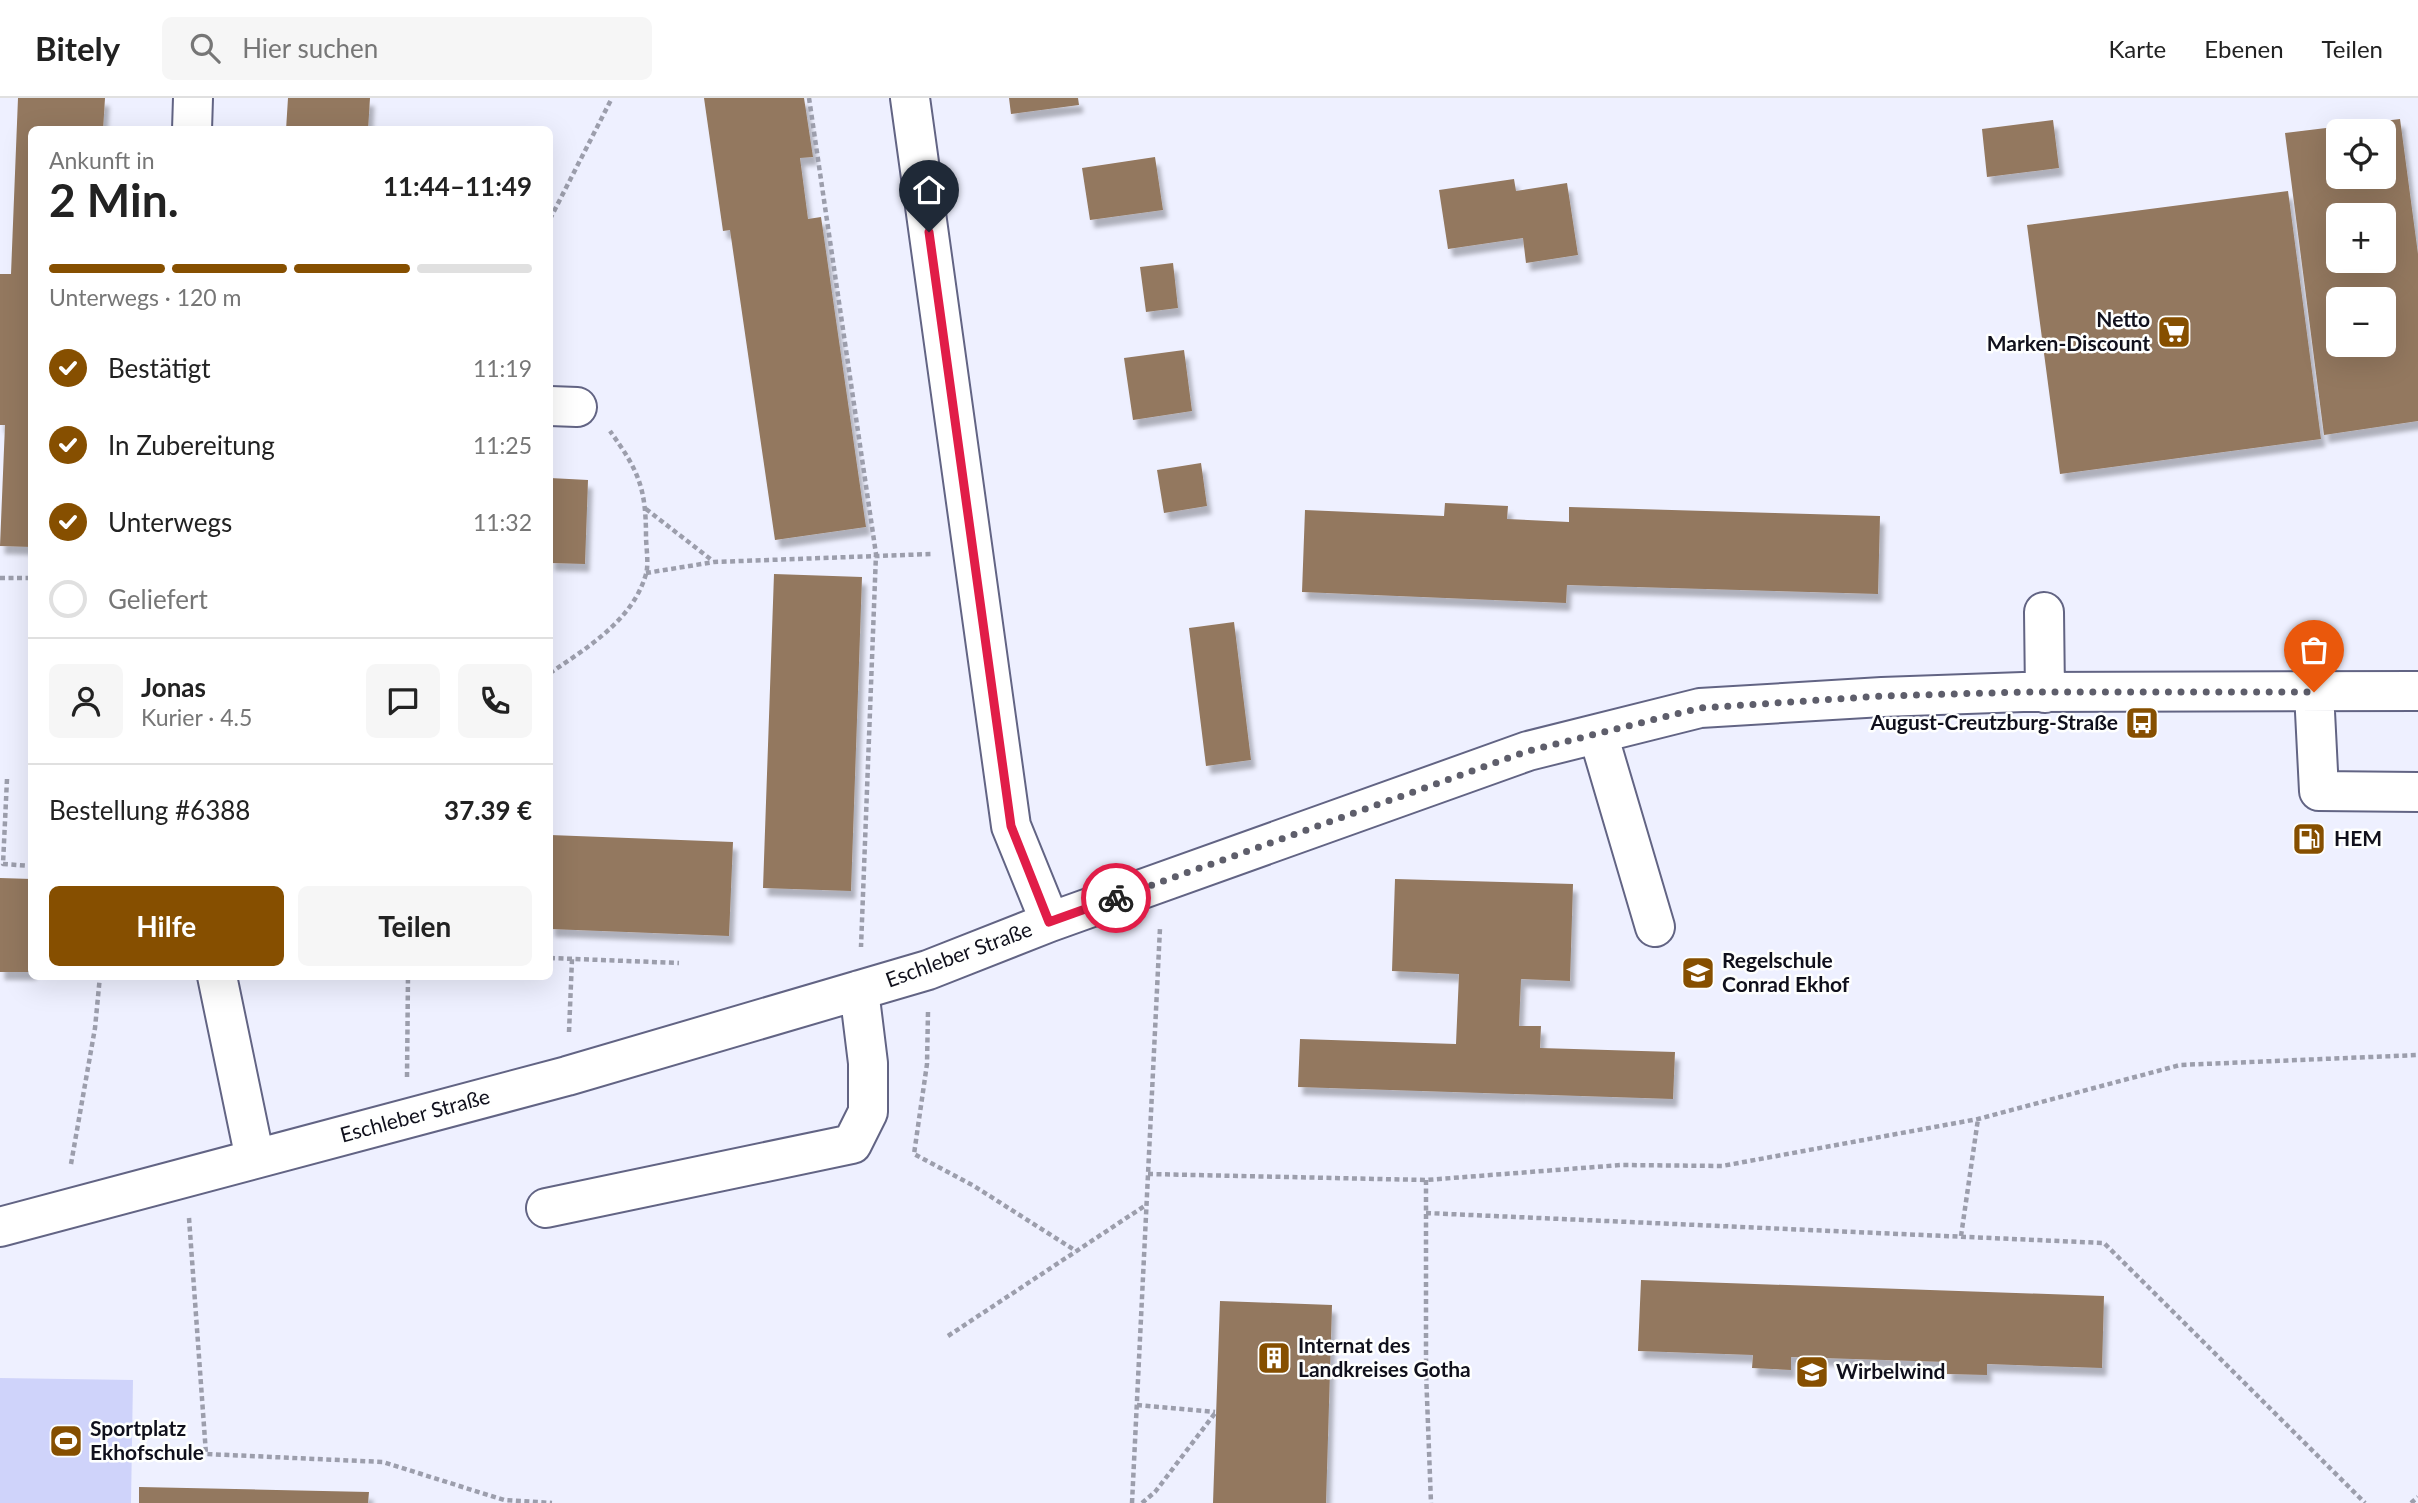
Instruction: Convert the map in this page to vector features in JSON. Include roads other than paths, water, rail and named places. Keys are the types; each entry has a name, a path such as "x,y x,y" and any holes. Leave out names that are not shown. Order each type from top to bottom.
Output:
{"street":[{"path":"192,126 193,98"},
{"path":"910,98 1011,826 1049,922"},
{"path":"2044,612 2045,693"},
{"name":"Eschleber Straße","path":"0,1227 567,1076 928,970 1049,922 1528,751 1700,708 1882,696 2418,691"},
{"path":"2314,692 2319,791 2418,792"},
{"path":"1598,734 1655,927"},
{"path":"218,980 256,1159"},
{"path":"546,1208 852,1144 868,1112 868,1063 859,990"}],"place":[{"name":"Netto Marken-Discount","path":"2174,332"},
{"name":"August-Creutzburg-Straße","path":"2142,723"},
{"name":"HEM","path":"2309,839"},
{"name":"Regelschule Conrad Ekhof","path":"1698,973"},
{"name":"Internat des Landkreises Gotha","path":"1274,1358"},
{"name":"Wirbelwind","path":"1812,1372"},
{"name":"Sportplatz Ekhofschule","path":"66,1441"}]}
